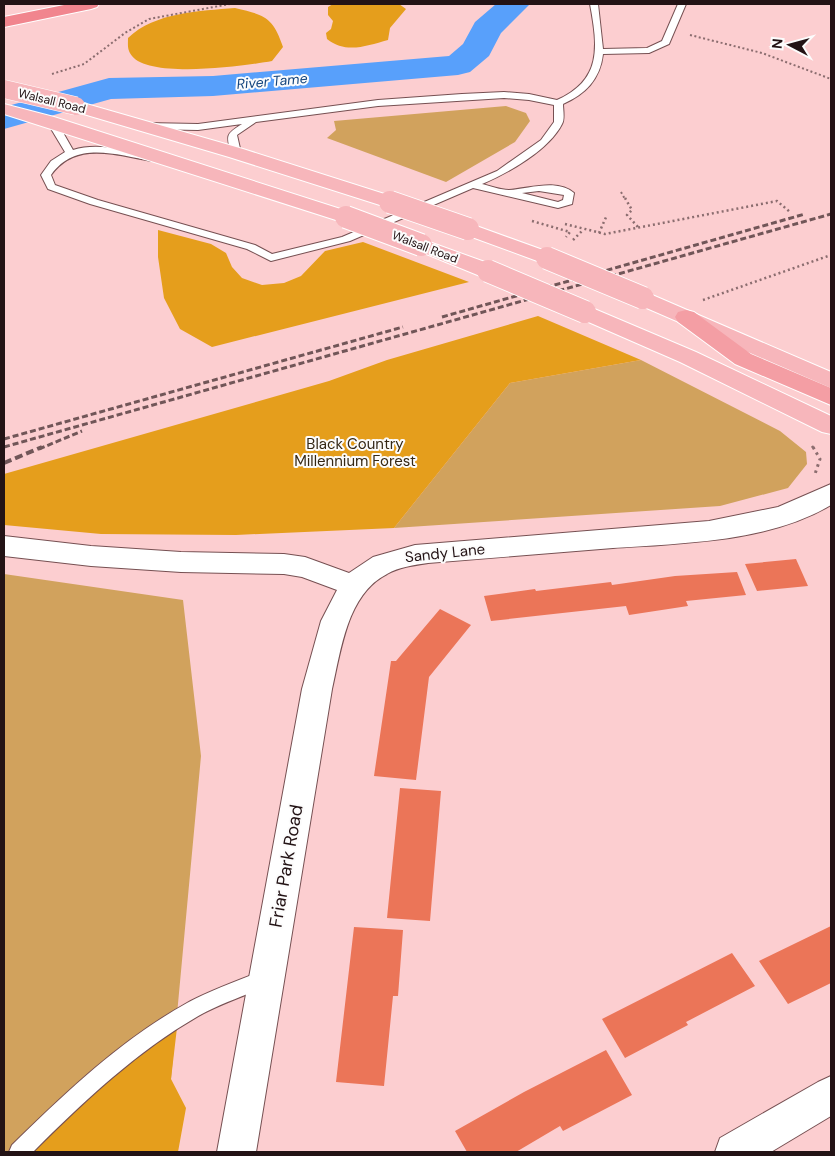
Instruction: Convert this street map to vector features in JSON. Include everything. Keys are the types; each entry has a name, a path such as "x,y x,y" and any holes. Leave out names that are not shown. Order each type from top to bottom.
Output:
{"highway":[{"path":"4,22 91,4"},
{"path":"679,314 743,359 831,397"}],"main road":[{"name":"Walsall Road","path":"4,89 76,106 236,152 468,229 547,258 643,298 831,381"},
{"name":"Walsall Road","path":"4,109 44,119 94,137 292,198 421,245 488,271 688,357 831,426"}],"street":[{"name":"Sandy Lane","path":"354,586 374,568 397,558 428,553 709,531 734,527 791,513 827,486"},
{"path":"4,546 91,556 284,564 305,567 354,586"},
{"name":"Friar Park Road","path":"236,1152 317,689 334,624 354,586"},
{"path":"734,1152 831,1094"}],"lane":[{"path":"142,126 198,127 378,103 471,96 504,95 529,97 558,103 581,91 594,77 601,38 594,4"},
{"path":"598,52 649,50 666,42 682,4"},
{"path":"173,162 92,149 69,152 51,165 46,175 51,187 94,202 251,247 272,258 346,239 500,173 544,142 559,122 558,103"},
{"path":"44,119 69,152"},
{"path":"236,152 232,139 234,134 241,127 256,119"},
{"path":"473,185 558,205 568,202 569,193 555,188 536,188 508,193"},
{"path":"19,1152 47,1124 126,1053 194,1009 267,978"}],"path":[{"path":"46,76 84,64 125,33 149,19 230,4"},
{"path":"670,31 721,40 775,56 831,79"},
{"path":"621,192 632,210 626,215 639,228"},
{"path":"557,222 605,234 777,201 790,212"},
{"path":"599,233 607,215"},
{"path":"526,219 570,232 547,258"},
{"path":"679,314 831,255"},
{"path":"808,442 814,447 820,459 815,474 827,486"}],"shaded area":[{"path":"506,106 526,113 530,121 515,142 446,182 327,138 336,130 334,121"},
{"path":"641,360 780,431 806,452 807,464 788,488 720,506 394,528 510,383"},
{"path":"4,574 183,600 201,756 171,1079 155,1152 4,1152"}],"green space":[{"path":"333,4 399,4 406,9 390,28 388,40 364,46 349,47 334,44 327,39 326,33 331,29 333,21 328,15 328,7"},
{"path":"235,8 261,16 276,29 283,47 272,61 221,68 177,69 142,63 129,52 128,38 139,29 151,23 178,14"},
{"path":"158,230 211,244 226,253 232,267 242,278 262,285 284,283 301,276 325,251 363,242 469,282 212,347 180,329 164,298 158,257"},
{"name":"Black Country Millennium Forest","path":"538,316 641,360 510,383 394,528 236,535 101,534 4,525 4,474 329,381 387,360"},
{"path":"178,1019 171,1079 186,1108 178,1152 19,1152 47,1125"}],"building":[{"path":"796,559 808,586 757,591 745,564"},
{"path":"737,572 746,595 686,601 688,606 629,615 626,606 491,621 484,596 535,589 536,591 611,582 612,585 675,576"},
{"path":"440,609 471,625 429,677 416,780 374,776 391,661 396,661"},
{"path":"400,788 441,791 430,921 387,918"},
{"path":"831,926 831,983 788,1004 759,961"},
{"path":"354,927 403,930 398,996 393,996 384,1086 336,1082"},
{"path":"732,953 755,986 686,1022 688,1025 625,1058 602,1019"},
{"path":"606,1050 632,1095 563,1131 560,1126 516,1152 467,1152 455,1131 524,1092"}],"waterway":[{"name":"River Tame","path":"4,118 109,89 213,86 458,65 477,49 487,29 514,4"}],"railway":[{"path":"442,317 805,214"},
{"path":"4,447 831,214"},
{"path":"4,439 403,327"},
{"path":"39,449 82,431"},
{"path":"4,463 42,447"}]}
